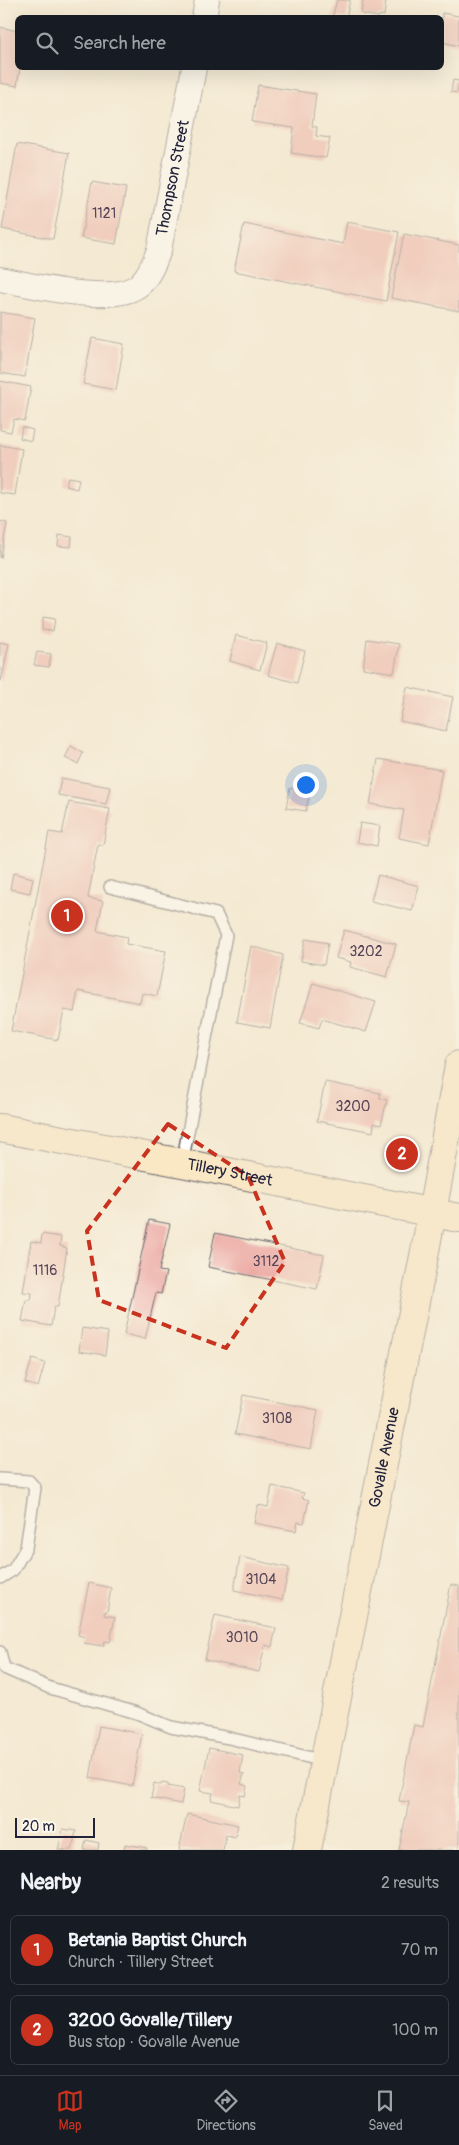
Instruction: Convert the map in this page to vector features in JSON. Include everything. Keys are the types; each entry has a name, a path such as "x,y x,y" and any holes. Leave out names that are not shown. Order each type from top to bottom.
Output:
{"street":[{"path":"204,15 207,0"},
{"name":"Thompson Street","path":"0,279 75,293 101,295 122,293 140,284 152,266 161,243 194,70"},
{"name":"Govalle Avenue","path":"307,1850 459,1065"},
{"name":"Tillery Street","path":"0,1128 459,1218"}],"lane":[{"path":"110,887 216,914 226,935 182,1163"},
{"path":"0,1478 29,1481 35,1488 26,1548 13,1570 0,1578"},
{"path":"0,1652 4,1668 50,1688 137,1713 170,1727 229,1738 324,1761"}],"highlighted area":[{"path":"168,1124 248,1176 285,1262 226,1348 99,1300 87,1231"}],"building":[{"path":"337,0 350,0 347,15 333,15"},
{"path":"363,0 386,0 384,15 361,14"},
{"path":"442,13 459,16 459,46 444,42 444,15"},
{"path":"0,27 15,30 15,70 20,70 17,86 0,83"},
{"path":"453,80 459,81 457,93 451,92"},
{"path":"258,85 316,94 312,126 317,127 316,136 330,138 326,158 291,153 294,128 252,122"},
{"path":"17,144 69,153 53,239 2,229"},
{"path":"92,182 126,188 116,244 81,238"},
{"path":"347,222 399,232 386,301 234,271 244,224 343,244"},
{"path":"404,234 459,245 459,311 391,298"},
{"path":"0,312 35,318 25,377 0,373"},
{"path":"92,338 124,344 116,390 83,384"},
{"path":"0,381 31,387 25,421 14,419 11,432 0,430"},
{"path":"22,427 33,430 31,441 20,438"},
{"path":"0,445 22,449 15,495 0,493"},
{"path":"68,477 79,479 77,489 66,486"},
{"path":"0,521 7,523 1,558 0,557"},
{"path":"59,535 72,537 71,547 58,546"},
{"path":"43,617 55,619 53,631 42,630"},
{"path":"236,635 267,643 260,670 230,661"},
{"path":"367,639 399,644 394,673 363,668"},
{"path":"0,642 9,644 1,681 0,681"},
{"path":"277,643 305,651 297,683 268,675"},
{"path":"37,652 51,654 49,667 34,665"},
{"path":"407,687 453,697 446,731 400,721"},
{"path":"71,746 83,753 78,764 65,758"},
{"path":"378,759 442,770 429,844 399,838 404,810 370,804"},
{"path":"61,778 110,787 106,804 58,795"},
{"path":"290,788 310,792 306,811 286,808"},
{"path":"69,802 110,809 103,845 98,844 88,898 103,901 97,931 127,937 126,944 166,951 157,996 142,993 140,1003 78,991 74,1012 64,1010 58,1040 11,1031 49,832 62,834"},
{"path":"360,823 380,826 377,846 357,842"},
{"path":"13,873 33,878 30,893 10,889"},
{"path":"378,875 419,886 412,911 371,901"},
{"path":"344,930 396,944 387,977 350,967 351,962 336,958"},
{"path":"305,939 328,943 324,965 301,961"},
{"path":"251,946 283,955 270,1028 237,1022"},
{"path":"313,983 376,1002 366,1032 322,1019 319,1028 300,1023"},
{"path":"325,1082 380,1093 380,1098 387,1100 381,1125 374,1123 373,1132 317,1121"},
{"path":"149,1220 170,1224 159,1271 166,1272 161,1294 156,1293 145,1339 124,1334"},
{"path":"215,1233 324,1255 317,1289 208,1267"},
{"path":"42,1234 61,1237 60,1246 67,1248 58,1307 54,1307 51,1326 22,1321 26,1300 31,1300 32,1293 23,1292 31,1241 41,1243"},
{"path":"82,1328 108,1332 105,1355 79,1351"},
{"path":"32,1359 45,1363 38,1387 25,1383"},
{"path":"243,1395 318,1410 311,1449 235,1434"},
{"path":"272,1486 304,1493 302,1498 309,1500 304,1523 298,1522 296,1531 254,1523 258,1505 268,1507"},
{"path":"240,1557 289,1568 282,1600 234,1590"},
{"path":"89,1583 111,1588 107,1612 105,1611 104,1615 115,1617 110,1642 105,1641 103,1646 84,1643 85,1637 78,1635"},
{"path":"451,1584 459,1586 459,1850 399,1850 409,1802 399,1801 414,1725 423,1727"},
{"path":"215,1615 276,1628 272,1647 265,1645 259,1672 205,1660"},
{"path":"99,1726 142,1734 132,1786 90,1778"},
{"path":"209,1748 243,1755 240,1773 244,1774 241,1784 247,1786 245,1796 240,1795 238,1806 211,1800 213,1793 200,1791"},
{"path":"162,1782 168,1783 168,1786 184,1789 181,1804 151,1798 154,1783 161,1785"},
{"path":"187,1814 238,1825 235,1837 226,1835 223,1850 179,1850"},
{"path":"63,1829 76,1831 72,1850 58,1850"},
{"path":"86,1840 99,1843 98,1850 84,1850"},
{"path":"125,1844 147,1848 147,1850 124,1850"}],"place":[{"name":"Betania Baptist Church","path":"67,916"},
{"name":"3200 Govalle/Tillery","path":"402,1154"}]}
